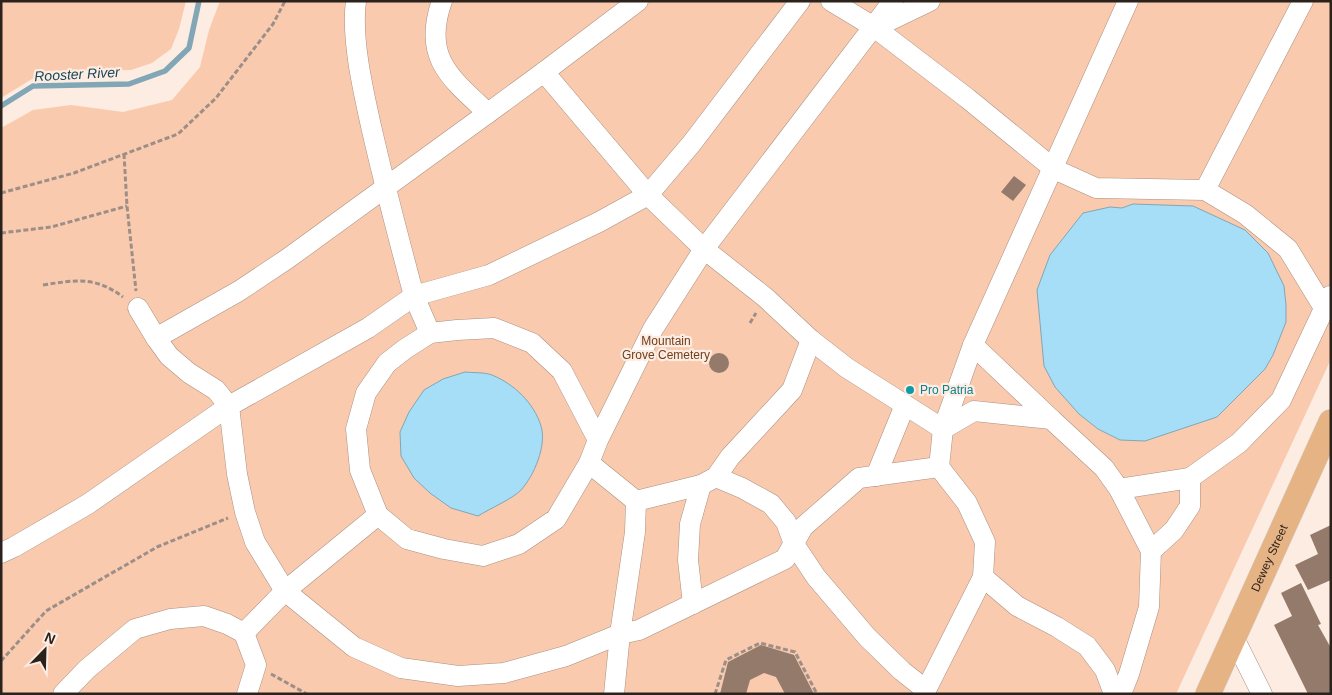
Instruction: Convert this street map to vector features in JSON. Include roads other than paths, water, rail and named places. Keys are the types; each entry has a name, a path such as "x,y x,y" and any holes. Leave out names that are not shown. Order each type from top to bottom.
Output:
{"main road":[{"name":"Dewey Street","path":"1208,694 1331,422"}],"street":[{"path":"356,1 354,15 361,83 385,188 414,296 430,333"},
{"path":"442,1 436,18 434,36 441,63 451,79 488,112"},
{"path":"156,338 239,291 288,259 638,1"},
{"path":"1,553 88,504 229,406 368,328 414,296 489,275 599,222 648,195 692,143 800,1"},
{"path":"831,1 874,28 967,98 1054,169 1096,188 1205,190 1245,214 1288,248 1328,301 1281,400 1239,443 1190,478 1119,489"},
{"path":"598,440 562,371 532,343 494,328 430,333 405,349 387,363 366,393 356,429 360,470 378,515 407,539 444,549 483,556 519,544 556,519 589,463 598,440 653,329 704,249 893,1"},
{"path":"874,28 930,1"},
{"path":"636,501 708,481 742,488 771,504 786,522 794,544 816,576 868,637 925,692 984,577 985,542 967,503 939,467 942,429 973,344 1054,169 1128,1"},
{"path":"1205,190 1303,1"},
{"path":"544,72 648,195 704,249 766,298 811,340 847,368 942,429"},
{"path":"138,308 169,356 216,390 229,406 237,474 245,512 255,542 285,591 354,647 401,668 458,676 504,673 566,656 620,634 639,630 785,559 803,527 858,478 939,467"},
{"path":"693,604 688,560 690,524 708,481 792,390 811,340"},
{"path":"973,344 1050,419 1104,468 1119,489 1150,551 1149,608 1122,694"},
{"path":"876,476 905,405"},
{"path":"942,429 974,411 1050,419"},
{"path":"589,463 636,501"},
{"path":"1150,551 1174,530 1190,506 1190,478"},
{"path":"614,694 620,634 635,532 636,501"},
{"path":"244,633 285,591 378,515"},
{"path":"984,577 1017,606 1057,627 1087,646 1105,670 1114,694"},
{"path":"63,694 86,669 135,629 170,619 204,616 227,624 244,633 256,665 247,694"},
{"path":"1234,638 1262,694"}],"water":[{"path":"1133,204 1193,206 1245,230 1268,253 1284,286 1286,305 1286,322 1273,355 1265,369 1217,417 1145,441 1120,440 1098,429 1079,414 1055,387 1044,366 1037,290 1050,255 1083,213 1110,207 1122,208"},
{"path":"465,372 492,375 515,389 528,402 538,418 542,434 541,451 535,469 526,484 513,496 478,516 451,508 430,493 414,478 401,456 400,432 409,412 424,390 443,379"}],"waterway":[{"name":"Rooster River","path":"1,106 33,86 129,84 165,71 189,48 199,1"}],"place":[{"name":"Pro Patria","path":"910,390"}],"park label":[{"name":"Mountain Grove Cemetery","path":"666,348"}]}
